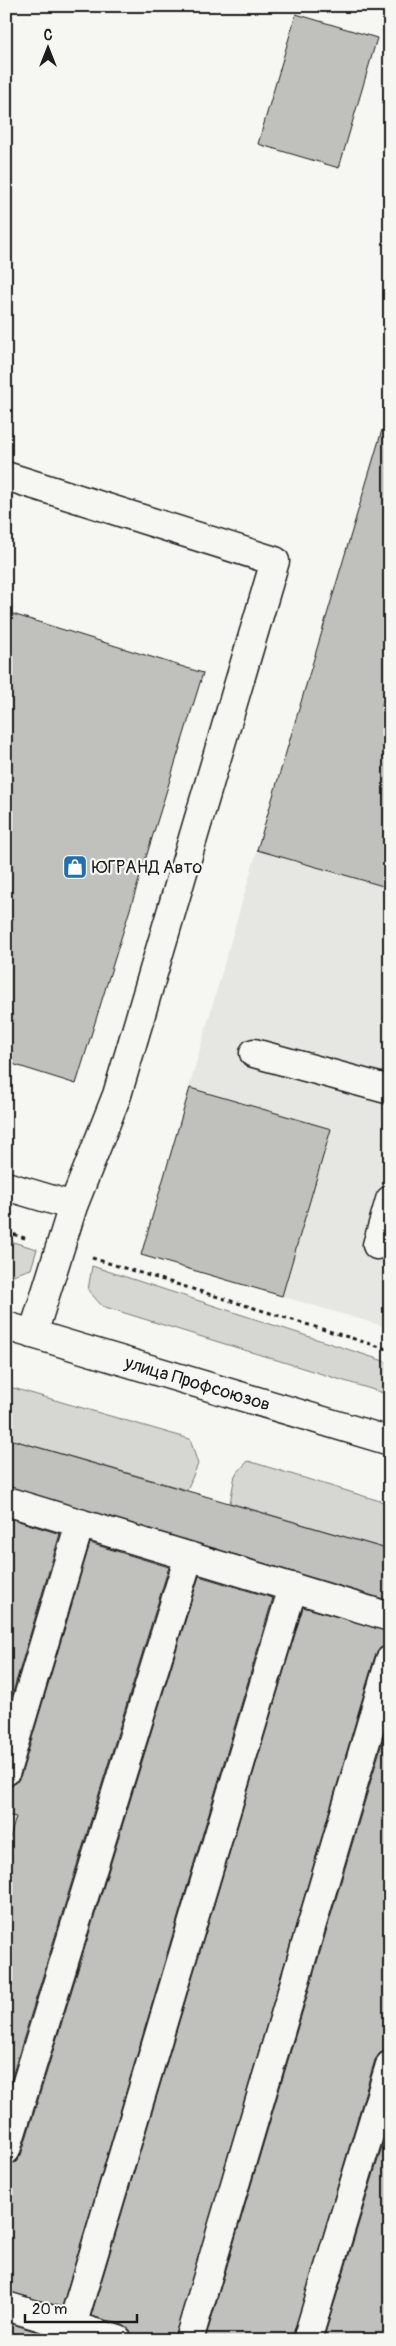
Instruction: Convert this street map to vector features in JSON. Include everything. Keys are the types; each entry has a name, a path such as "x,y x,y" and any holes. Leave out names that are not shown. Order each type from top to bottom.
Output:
{"main road":[{"path":"6,476 275,561 117,1096 74,1206 33,1334"},
{"path":"254,1053 390,1090"},
{"path":"6,1186 74,1206"},
{"path":"376,1245 390,1200"},
{"name":"улица Профсоюзов","path":"6,1326 390,1441"},
{"path":"6,1501 390,1617"},
{"path":"6,1771 80,1523"},
{"path":"6,2150 189,1556"},
{"path":"72,2326 293,1588"},
{"path":"189,2340 390,1660"},
{"path":"307,2340 390,2064"},
{"path":"6,2306 118,2340"}],"path":[{"path":"6,1232 390,1350"}],"shaded area":[{"path":"390,405 390,1328 141,1255 257,850"},
{"path":"6,1240 37,1249 31,1269 13,1275 6,1273"},
{"path":"92,1266 390,1363 390,1395 102,1306 88,1290"},
{"path":"6,1386 190,1439 198,1464 187,1490 6,1438"},
{"path":"248,1461 390,1504 390,1550 230,1503 235,1475"}],"building":[{"path":"296,14 377,38 339,168 258,144"},
{"path":"382,430 390,432 390,677 381,706 390,708 390,888 257,850"},
{"name":"ЮГРАНД Авто","path":"6,612 203,673 76,1084 6,1062"},
{"path":"190,1088 331,1129 282,1296 141,1255"},
{"path":"6,1438 390,1550 390,1601 6,1486"},
{"path":"6,1517 60,1534 6,1716"},
{"path":"90,1543 169,1567 6,2096 6,1851 16,1817 6,1815 6,1786 16,1783 21,1775"},
{"path":"199,1576 273,1598 62,2307 6,2291 6,2165 16,2162 21,2155"},
{"path":"303,1607 390,1632 390,1645 380,1648 375,1656 174,2340 133,2340 130,2330 123,2325 91,2316"},
{"path":"390,1716 390,2050 380,2053 375,2060 292,2340 205,2340"},
{"path":"390,2120 390,2340 323,2340"},
{"path":"6,2322 63,2340 6,2340"}],"place":[{"name":"ЮГРАНД Авто","path":"75,867"}]}
